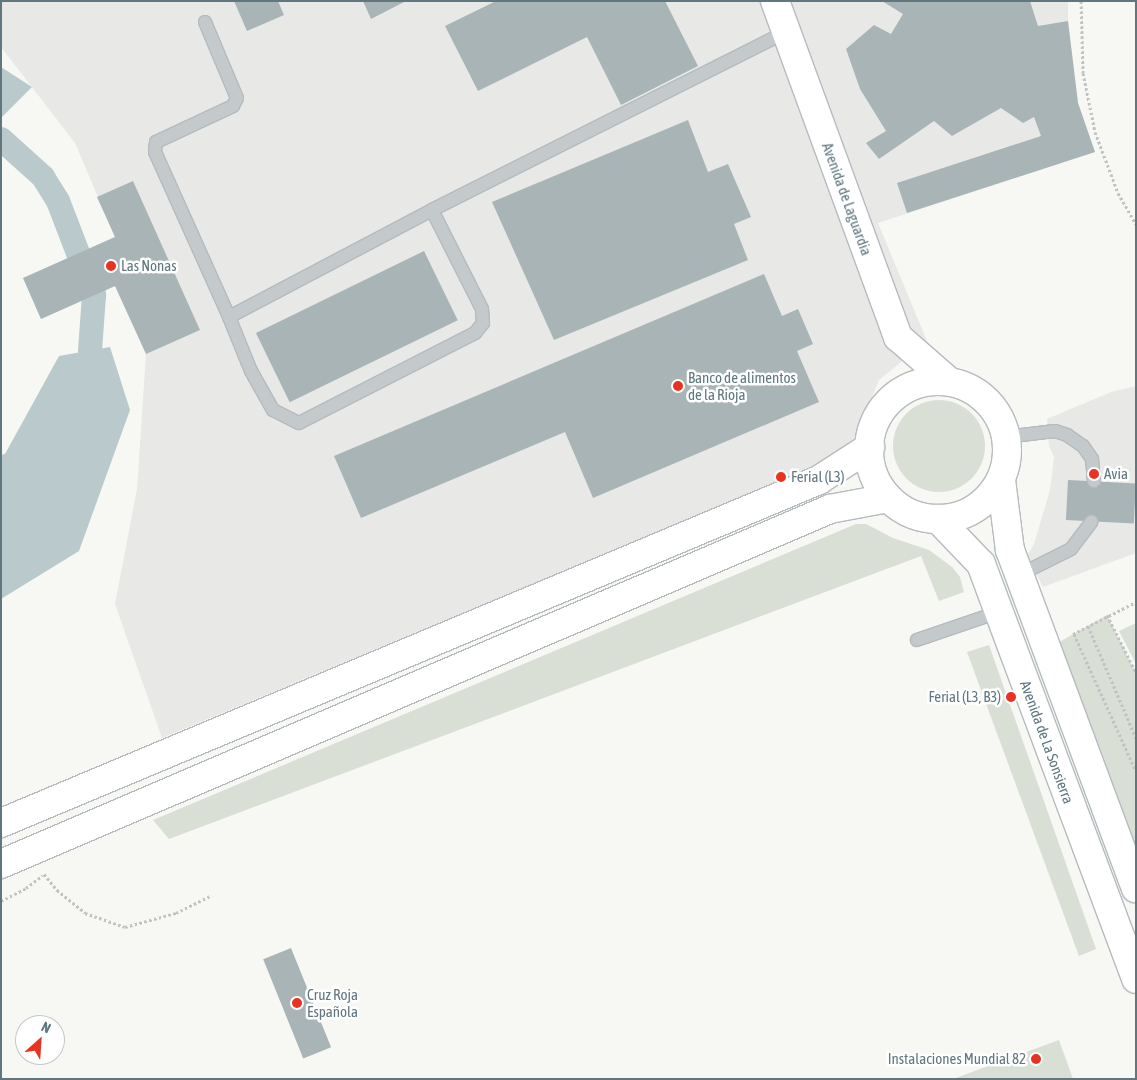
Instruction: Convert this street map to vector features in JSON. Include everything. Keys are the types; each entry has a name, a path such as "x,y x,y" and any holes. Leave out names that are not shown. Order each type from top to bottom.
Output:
{"main road":[{"name":"Avenida de Laguardia","path":"775,1 898,337 946,380"},
{"path":"892,399 926,380 946,380 978,394 996,415 1005,436 1007,461 1001,480 990,496 975,509 958,517 938,519 911,514 888,498 874,474 870,447 877,420 892,399 900,368 898,337"},
{"path":"1,823 818,480 870,447"},
{"path":"1001,480 1010,550 1136,888"},
{"path":"1,864 830,509 888,498"},
{"name":"Avenida de La Sonsierra","path":"938,519 981,564 1136,979"}],"lane":[{"path":"205,22 237,98 233,106 156,142 155,152 229,317 251,371 273,410 299,423 475,333 482,323 482,309 432,210"},
{"path":"229,317 432,210 786,32"},
{"path":"1005,436 1055,431 1067,435 1083,446 1092,459 1094,481"},
{"path":"1019,575 1072,549 1091,522"},
{"path":"917,640 999,612"}],"path":[{"path":"1080,1 1083,73 1096,132 1118,192 1136,224"},
{"path":"1047,649 1136,602"},
{"path":"1108,616 1136,673"},
{"path":"1088,626 1136,738"},
{"path":"1074,634 1136,770"},
{"path":"40,867 57,890 85,913 125,927 176,914 212,895"},
{"path":"1,901 26,888 44,874"}],"shaded area":[{"path":"1,1 1068,1 1068,21 1078,103 1095,152 878,223 927,341 879,380 857,434 842,455 162,738 115,604 137,489 146,354 115,286 41,319 23,278 115,237 75,143 1,47"},
{"path":"1,67 32,87 1,118"},
{"path":"110,347 130,410 79,551 1,599 1,455 5,454 59,356"},
{"name":"Avia","path":"1136,386 1136,553 1043,587 1027,556 1034,544 1050,490 1054,457 1049,446 1047,419 1111,392"},
{"path":"930,400 948,400 965,407 978,420 985,437 985,455 978,472 965,485 948,492 930,492 913,485 900,472 893,455 893,437 900,420 913,407"},
{"path":"856,524 866,524 893,538 929,550 952,567 960,577 964,592 939,601 921,556 169,839 153,820"},
{"path":"1107,615 1136,673 1136,888 1047,649"},
{"path":"1136,623 1136,664 1119,631"},
{"path":"989,645 1096,949 1079,956 967,652"},
{"name":"Instalaciones Mundial 82","path":"1059,1040 1073,1079 953,1079"}],"building":[{"path":"234,1 278,1 284,15 247,31"},
{"path":"363,1 406,1 371,19"},
{"path":"496,1 665,1 698,66 621,105 587,37 478,91 445,26"},
{"path":"882,1 1030,1 1038,26 1068,21 1078,103 1095,152 907,213 897,183 1041,136 1034,117 1023,123 1001,108 952,136 934,121 879,159 866,143 886,131 860,89 846,49 874,25 891,34 903,14"},
{"path":"688,120 708,172 728,164 751,217 734,224 748,260 554,340 492,202"},
{"name":"Las Nonas","path":"133,181 200,330 146,354 115,286 41,319 23,278 115,237 97,197"},
{"path":"424,251 458,320 290,402 256,333"},
{"name":"Banco de alimentos de la Rioja","path":"764,274 782,316 798,309 813,344 797,351 819,402 593,498 565,432 361,518 334,456"},
{"path":"1068,480 1136,484 1134,524 1066,520"},
{"name":"Cruz Roja Española","path":"291,948 331,1047 303,1058 263,959"}],"waterway":[{"path":"1,139 43,177 58,201 94,295 90,351"}],"place":[{"name":"Las Nonas","path":"111,266"},
{"name":"Banco de alimentos de la Rioja","path":"678,386"},
{"name":"Avia","path":"1094,474"},
{"name":"Ferial (L3)","path":"781,477"},
{"name":"Ferial (L3, B3)","path":"1011,697"},
{"name":"Cruz Roja Española","path":"297,1003"},
{"name":"Instalaciones Mundial 82","path":"1036,1059"}]}
